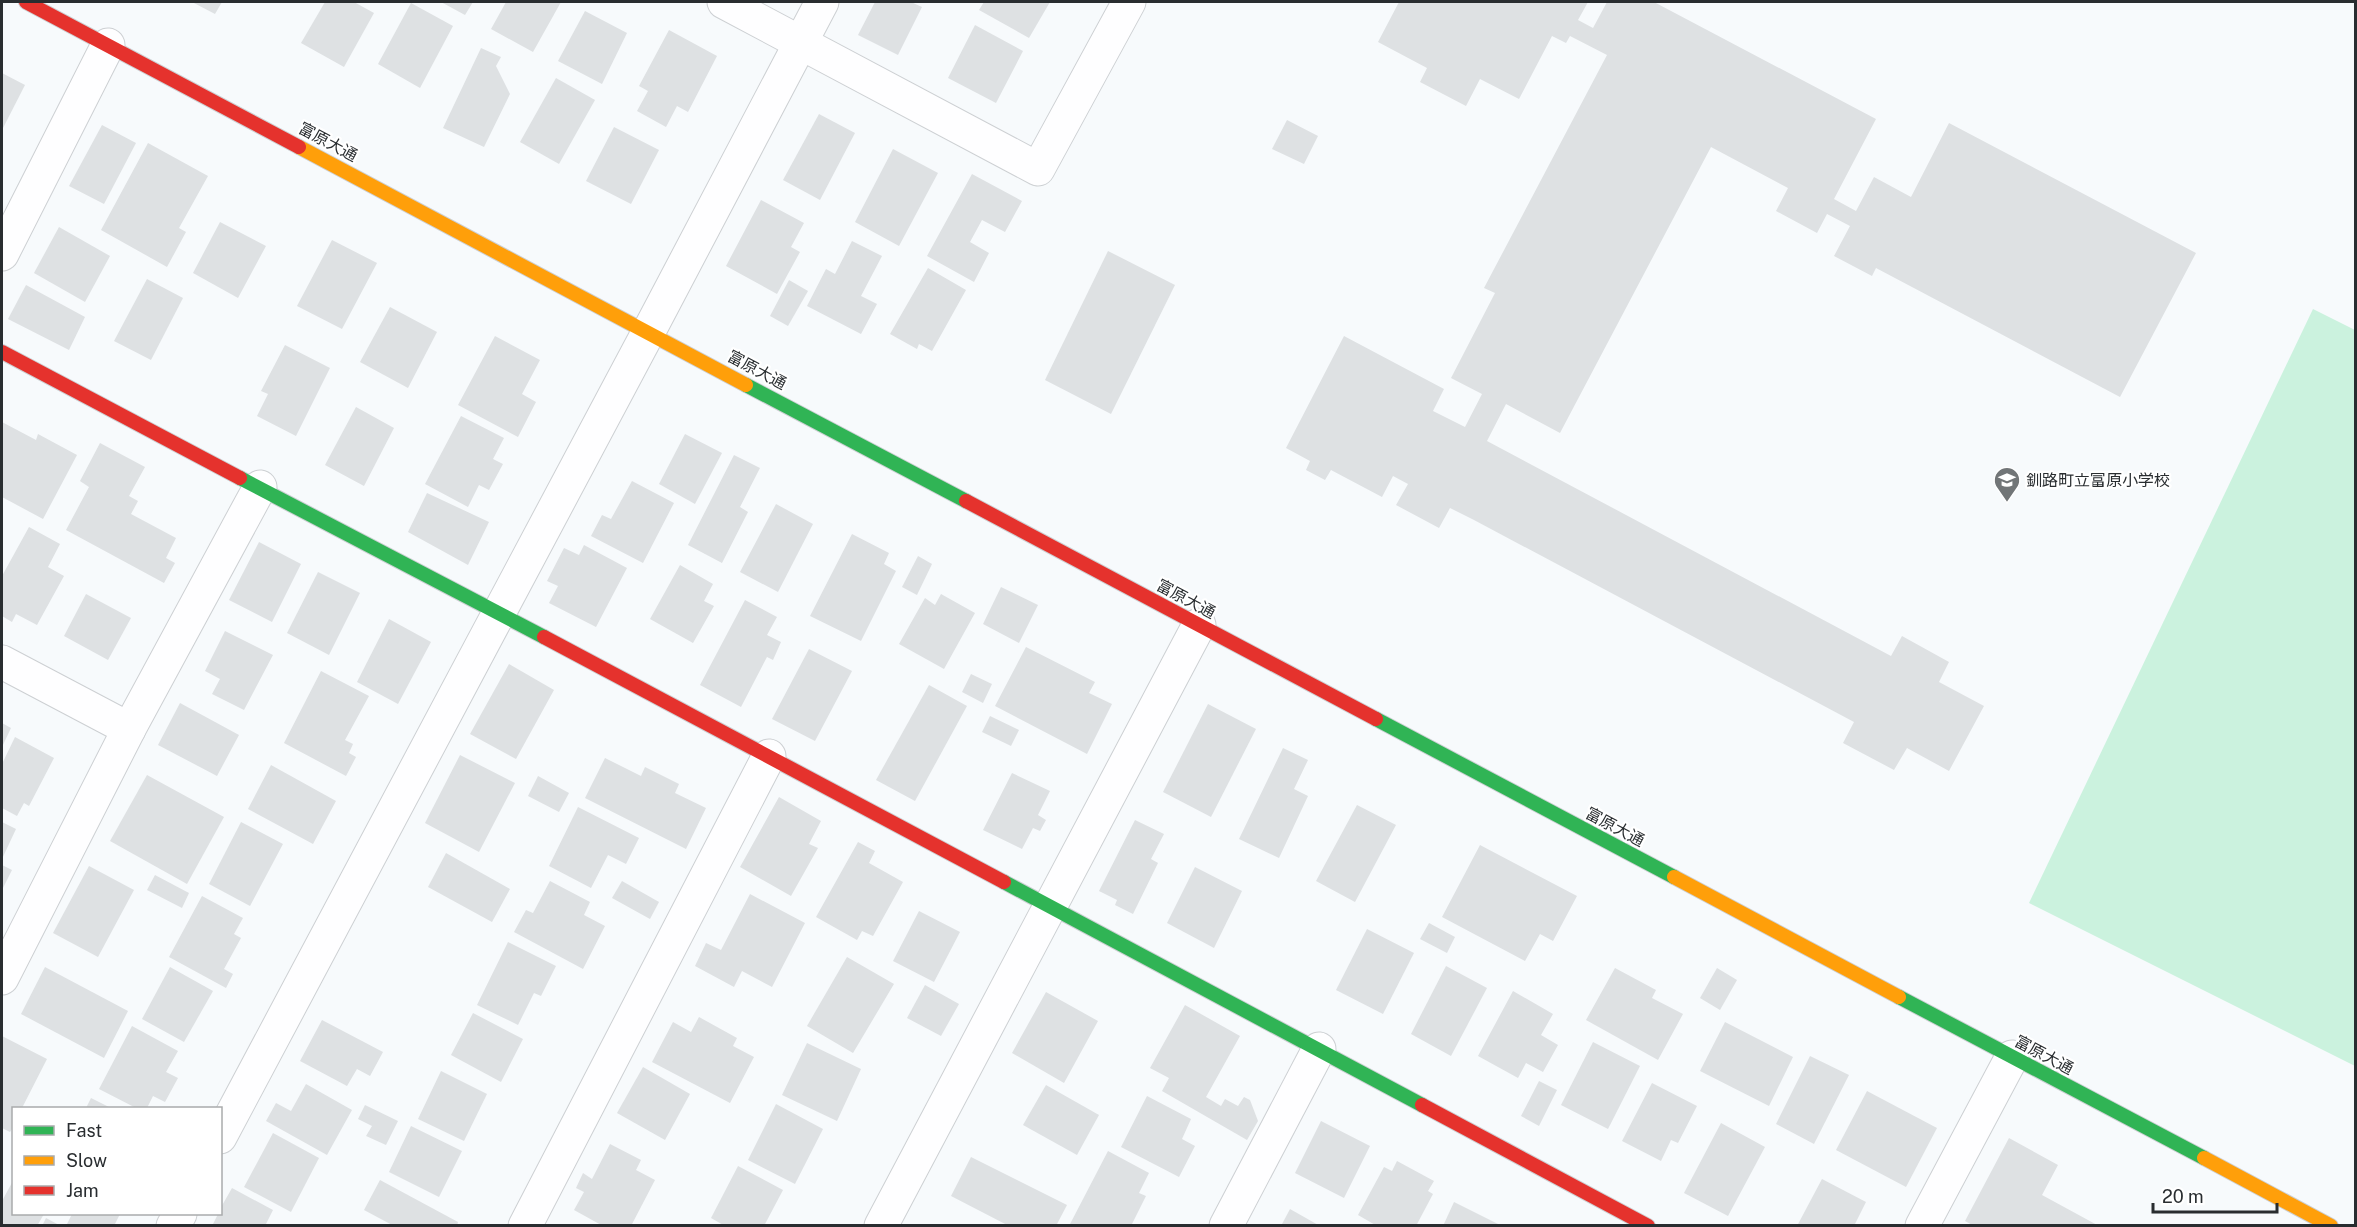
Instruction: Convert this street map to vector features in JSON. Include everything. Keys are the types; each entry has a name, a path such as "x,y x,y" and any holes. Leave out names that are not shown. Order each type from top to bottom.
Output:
{"street":[{"name":"富原大通","path":"26,2 650,331 2331,1226"},
{"path":"724,2 1038,169 1129,2"},
{"path":"222,1133 650,331 822,2"},
{"path":"2,254 108,45"},
{"path":"2,352 769,756 1648,1226"},
{"path":"2,978 129,729 260,487"},
{"path":"881,1226 1199,625"},
{"path":"2,663 129,729"},
{"path":"525,1226 769,756"},
{"path":"1226,1226 1319,1049"},
{"path":"1922,1226 2012,1057"}],"green space":[{"path":"2313,309 2355,330 2355,1066 2029,903"}],"building":[{"path":"192,2 222,2 215,14"},
{"path":"325,2 354,2 374,13 344,67 301,43"},
{"path":"441,2 473,2 465,15"},
{"path":"506,2 561,2 533,52 491,29"},
{"path":"875,2 911,2 922,7 898,55 858,35"},
{"path":"984,2 1050,2 1029,38 979,10"},
{"path":"1399,2 1588,2 1578,20 1593,28 1607,2 1654,2 1876,119 1834,199 1856,211 1874,177 1911,197 1949,123 2196,253 2120,397 1876,268 1872,276 1834,256 1850,226 1827,214 1817,233 1776,211 1788,188 1711,147 1560,433 1506,404 1487,441 1891,656 1902,636 1949,662 1939,682 1984,706 1949,771 1907,748 1894,770 1843,743 1854,722 1450,508 1439,528 1396,505 1408,484 1393,476 1382,497 1331,470 1325,480 1306,470 1310,461 1286,448 1344,336 1444,389 1433,411 1465,427 1482,394 1451,378 1495,293 1484,288 1607,55 1570,36 1566,43 1552,36 1519,99 1480,79 1466,106 1420,82 1427,68 1378,42"},
{"path":"411,3 453,26 420,88 378,64"},
{"path":"585,11 627,33 602,84 558,61"},
{"path":"975,25 1023,51 996,103 948,78"},
{"path":"669,30 717,56 688,112 677,106 666,127 637,111 648,91 639,86"},
{"path":"481,48 501,57 496,66 510,94 484,147 443,128"},
{"path":"2,73 25,85 2,130"},
{"path":"556,78 595,100 559,164 520,142"},
{"path":"819,114 855,133 820,200 783,180"},
{"path":"1287,120 1318,136 1304,164 1272,149"},
{"path":"102,125 136,143 104,204 69,186"},
{"path":"614,127 659,150 631,204 586,181"},
{"path":"148,143 208,176 179,228 186,232 167,267 101,230"},
{"path":"893,149 938,173 899,246 855,222"},
{"path":"972,174 1022,201 1005,232 982,220 970,242 989,253 974,282 927,256"},
{"path":"761,200 804,223 791,247 800,252 777,294 726,266"},
{"path":"220,222 266,246 238,298 193,273"},
{"path":"59,227 110,256 85,302 34,273"},
{"path":"332,240 377,263 342,329 297,306"},
{"path":"852,241 882,256 861,296 877,304 861,334 807,306 826,269 835,274"},
{"path":"1108,251 1175,285 1111,414 1045,380"},
{"path":"928,268 966,290 932,351 919,344 917,349 890,334"},
{"path":"147,279 183,298 151,360 114,341"},
{"path":"789,280 808,291 788,326 770,316"},
{"path":"26,285 85,317 69,350 8,319"},
{"path":"390,307 437,332 408,388 360,362"},
{"path":"495,336 540,360 522,394 536,402 518,437 458,405"},
{"path":"285,345 330,368 296,436 257,416 268,394 261,391"},
{"path":"356,407 394,428 364,486 325,465"},
{"path":"461,416 504,438 493,459 503,464 489,490 479,485 468,507 425,484"},
{"path":"2,422 36,440 38,434 77,455 43,519 2,497"},
{"path":"685,434 722,453 695,504 659,484"},
{"path":"100,443 145,467 129,496 138,501 131,514 176,538 166,558 175,563 164,583 66,530 89,487 80,481"},
{"path":"734,455 760,468 740,507 748,512 722,563 688,545"},
{"path":"632,481 674,503 643,563 591,536 602,515 611,519"},
{"path":"427,493 489,522 468,565 408,532"},
{"path":"776,504 813,524 778,592 740,572"},
{"path":"29,527 60,544 48,567 64,576 37,625 16,614 12,622 2,616 2,576"},
{"path":"852,534 889,553 884,564 896,571 861,641 810,616"},
{"path":"259,542 301,564 272,622 229,600"},
{"path":"584,545 627,568 596,627 549,603 558,586 547,581 564,548 579,555"},
{"path":"918,556 932,564 917,595 902,587"},
{"path":"680,565 713,584 704,601 714,606 693,643 650,619"},
{"path":"318,572 360,593 329,655 287,633"},
{"path":"1001,587 1038,605 1019,643 983,624"},
{"path":"86,594 131,618 108,660 64,636"},
{"path":"941,594 975,613 944,669 899,644 925,598 935,605"},
{"path":"745,600 777,617 767,635 781,642 773,660 767,657 741,707 700,685"},
{"path":"389,619 431,642 398,704 357,682"},
{"path":"225,631 273,655 244,710 212,694 220,679 205,671"},
{"path":"1026,647 1095,682 1089,693 1112,704 1087,754 995,706"},
{"path":"809,649 852,671 815,741 772,719"},
{"path":"509,664 554,690 516,759 470,734"},
{"path":"321,671 369,696 345,740 353,744 349,753 356,757 346,776 284,743"},
{"path":"971,674 992,684 983,703 962,692"},
{"path":"929,685 967,706 915,801 876,780"},
{"path":"180,703 239,735 217,776 158,745"},
{"path":"1208,704 1256,729 1211,817 1163,792"},
{"path":"990,716 1019,730 1011,746 982,732"},
{"path":"2,723 11,728 2,747"},
{"path":"15,737 54,758 29,806 24,803 17,816 2,808 2,764"},
{"path":"1283,748 1308,760 1294,789 1308,796 1279,858 1239,839"},
{"path":"460,755 515,783 479,852 425,823"},
{"path":"605,758 641,776 645,767 679,784 675,793 706,808 686,849 585,798"},
{"path":"271,765 336,801 313,844 248,809"},
{"path":"1012,773 1050,791 1038,815 1046,820 1040,831 1033,828 1022,849 983,830"},
{"path":"147,775 224,817 187,884 110,841"},
{"path":"538,776 569,793 559,812 528,796"},
{"path":"779,797 821,821 809,844 818,848 791,896 740,867"},
{"path":"1357,805 1396,825 1355,902 1316,881"},
{"path":"578,807 639,838 626,864 608,855 591,888 549,866"},
{"path":"1135,820 1164,834 1151,859 1158,863 1133,914 1115,905 1117,900 1099,891"},
{"path":"2,822 16,829 2,859"},
{"path":"241,822 283,844 250,906 209,884"},
{"path":"858,842 875,851 869,863 903,882 873,936 862,931 857,940 816,917"},
{"path":"1480,845 1577,896 1553,941 1540,934 1525,961 1442,917"},
{"path":"446,853 510,889 492,922 428,887"},
{"path":"2,865 12,870 2,890"},
{"path":"89,866 134,890 98,957 53,933"},
{"path":"1195,867 1242,891 1214,948 1167,923"},
{"path":"155,875 189,893 182,908 147,890"},
{"path":"550,881 590,902 584,915 605,926 583,969 514,932 526,910 533,913"},
{"path":"622,881 659,902 650,919 612,898"},
{"path":"750,894 805,923 772,987 742,971 734,987 695,966 706,943 721,950"},
{"path":"202,896 243,918 234,934 241,938 224,969 233,974 226,988 169,957"},
{"path":"919,911 960,932 934,982 893,961"},
{"path":"1429,923 1455,937 1447,953 1420,939"},
{"path":"1367,929 1414,953 1383,1014 1336,990"},
{"path":"508,942 556,966 541,996 534,993 518,1025 477,1005"},
{"path":"847,957 894,984 853,1053 807,1026"},
{"path":"1446,966 1487,988 1451,1056 1411,1034"},
{"path":"45,967 128,1011 104,1058 21,1014"},
{"path":"170,967 213,991 184,1042 142,1019"},
{"path":"1615,968 1656,990 1652,998 1683,1014 1658,1060 1586,1020"},
{"path":"1717,968 1737,980 1720,1010 1700,998"},
{"path":"925,985 959,1004 941,1036 907,1018"},
{"path":"1513,991 1553,1014 1541,1035 1558,1045 1543,1072 1526,1063 1518,1078 1478,1056"},
{"path":"1046,992 1098,1021 1064,1083 1012,1053"},
{"path":"1185,1005 1240,1036 1206,1097 1221,1106 1225,1099 1238,1106 1244,1097 1250,1100 1258,1121 1247,1140 1162,1091 1169,1078 1150,1068"},
{"path":"473,1013 523,1039 501,1082 451,1055"},
{"path":"699,1017 737,1038 733,1046 754,1057 730,1103 652,1062 673,1022 691,1032"},
{"path":"322,1020 383,1052 370,1076 357,1069 347,1086 300,1061"},
{"path":"1725,1022 1793,1057 1769,1106 1700,1071"},
{"path":"132,1026 178,1051 166,1072 178,1078 165,1102 153,1096 148,1107 134,1107 99,1089"},
{"path":"2,1036 47,1059 23,1107 12,1107 12,1129 10,1132 2,1128"},
{"path":"1593,1042 1640,1066 1608,1129 1561,1105"},
{"path":"807,1043 861,1069 837,1121 782,1095"},
{"path":"1810,1056 1849,1075 1814,1144 1776,1124"},
{"path":"643,1067 690,1094 665,1140 617,1113"},
{"path":"441,1071 487,1094 464,1141 418,1119"},
{"path":"1539,1081 1557,1090 1539,1126 1521,1116"},
{"path":"1652,1083 1697,1106 1678,1143 1671,1140 1661,1161 1622,1141"},
{"path":"306,1084 352,1110 327,1155 266,1121 276,1103 291,1111"},
{"path":"1046,1085 1099,1115 1077,1155 1023,1125"},
{"path":"1867,1091 1937,1128 1906,1187 1836,1150"},
{"path":"1147,1096 1191,1119 1182,1139 1195,1146 1179,1177 1121,1147"},
{"path":"91,1098 109,1107 86,1107"},
{"path":"776,1104 823,1129 795,1184 748,1160"},
{"path":"365,1105 398,1121 386,1145 366,1136 372,1126 358,1119"},
{"path":"1321,1121 1370,1146 1344,1198 1295,1173"},
{"path":"1721,1123 1765,1147 1728,1216 1684,1193"},
{"path":"411,1126 462,1151 439,1197 389,1172"},
{"path":"273,1133 319,1158 291,1212 244,1187"},
{"path":"2009,1138 2058,1165 2042,1195 2099,1226 1974,1226 1965,1221"},
{"path":"610,1144 641,1160 636,1170 655,1180 631,1226 603,1226 574,1210 584,1192 576,1188 583,1173 592,1179"},
{"path":"1108,1151 1149,1173 1139,1193 1146,1196 1131,1226 1069,1226"},
{"path":"971,1157 1067,1205 1056,1226 1009,1226 951,1196"},
{"path":"1397,1161 1434,1181 1428,1191 1433,1194 1416,1226 1377,1226 1358,1215 1384,1167 1392,1171"},
{"path":"738,1166 783,1190 764,1226 725,1226 711,1218"},
{"path":"1822,1179 1866,1202 1854,1226 1797,1226"},
{"path":"380,1180 458,1222 457,1226 394,1226 364,1210"},
{"path":"12,1183 12,1215 43,1215 37,1226 2,1226 2,1201"},
{"path":"232,1188 273,1210 265,1226 212,1226 218,1215 222,1215 222,1206"},
{"path":"1454,1202 1502,1226 1443,1226"},
{"path":"1290,1209 1320,1226 1281,1226"},
{"path":"72,1215 120,1215 114,1226 66,1226"},
{"path":"46,1218 61,1226 42,1226"}],"traffic: fast":[{"path":"746,385 966,501"},
{"path":"240,478 544,637"},
{"path":"1376,719 1674,877"},
{"path":"1004,882 1422,1105"},
{"path":"1899,997 2204,1158"}],"traffic: slow":[{"path":"299,147 746,385"},
{"path":"1674,877 1899,997"},
{"path":"2204,1158 2331,1226"}],"traffic: jam":[{"path":"26,2 299,147"},
{"path":"2,352 240,478"},
{"path":"966,501 1376,719"},
{"path":"544,637 1004,882"},
{"path":"1422,1105 1648,1226"}],"place":[{"name":"釧路町立富原小学校","path":"2007,503"}]}
